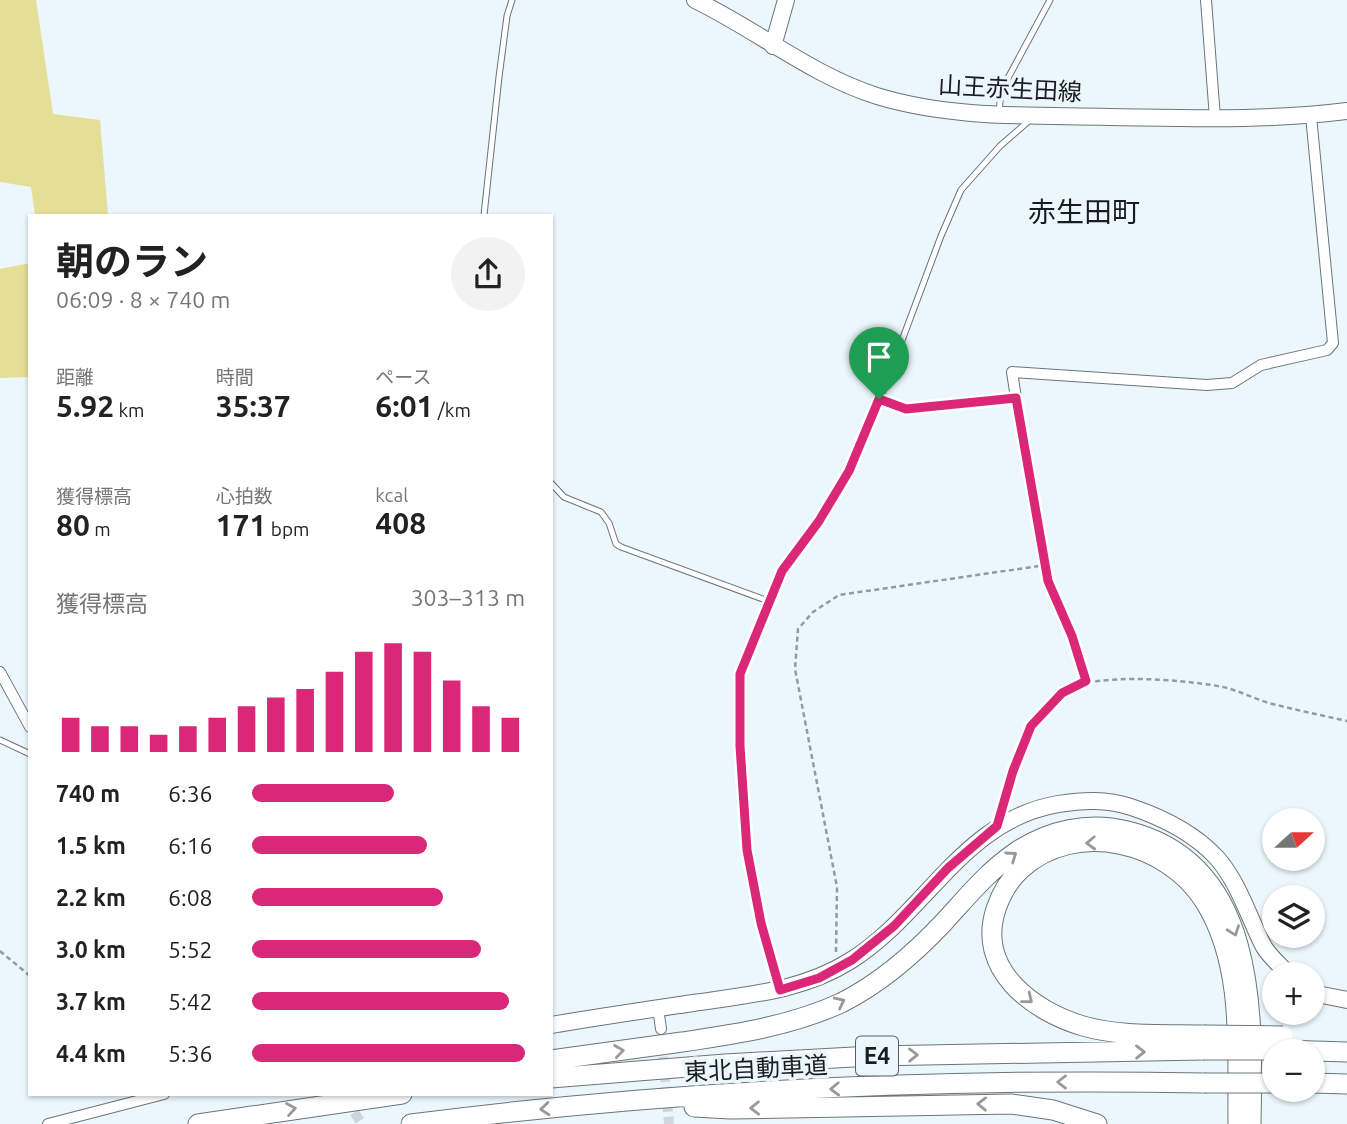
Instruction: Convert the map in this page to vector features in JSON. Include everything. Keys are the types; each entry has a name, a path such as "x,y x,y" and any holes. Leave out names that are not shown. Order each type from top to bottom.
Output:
{"highway":[{"path":"553,1060 744,1032 813,1014 842,1002 892,972 911,956 989,874 1018,851 1059,832 1096,826 1115,828 1157,840 1175,850 1205,878 1227,912 1241,953 1248,994 1251,1023 1251,1124"},
{"path":"1203,1042 1083,1026 1054,1016 1034,1005 1017,990 1004,975 996,958 992,936 993,917 999,899 1020,869 1036,858 1076,844 1095,841 1139,849 1178,870 1193,885 1215,922 1229,969 1236,1023 1238,1124"},
{"path":"1325,1042 1347,1041"},
{"name":"東北自動車道","path":"553,1078 700,1065 872,1056 1203,1042 1262,1043"},
{"name":"東北自動車道","path":"1325,1049 1347,1052"},
{"name":"東北自動車道","path":"411,1124 500,1113 728,1094 962,1084 1262,1083"},
{"path":"1325,1083 1347,1084"},
{"path":"357,1100 370,1096"},
{"path":"198,1124 387,1096"},
{"path":"613,1103 730,1109 1011,1104 1053,1110 1097,1124"}],"street":[{"name":"山王赤生田線","path":"695,0 830,76 878,96 932,109 1035,116 1215,118 1311,116 1347,111"},
{"path":"773,46 786,0"},
{"path":"1206,0 1215,118"},
{"path":"879,399 906,409 1016,398 1012,372 1208,385 1232,383 1261,365 1327,350 1333,343 1311,116"},
{"path":"0,672 28,723"},
{"path":"553,1024 780,990 819,978 852,960 894,926 948,868 997,826 1046,806 1086,799 1115,803 1147,812 1186,831 1218,859 1244,902 1266,949 1278,962"},
{"path":"1325,996 1347,1000"},
{"path":"658,1008 661,1029"},
{"path":"48,1124 156,1096"}],"lane":[{"path":"484,214 500,64 512,0"},
{"path":"999,114 1001,91 1050,0"},
{"path":"780,990 761,923 747,850 740,746 740,674 782,571 819,521 849,471 961,190 1000,146 1035,116"},
{"path":"553,485 564,497 601,512 609,523 616,544 621,547 771,602"},
{"path":"0,740 28,753"}],"path":[{"path":"1016,398 1048,581 1072,636 1086,681"},
{"path":"836,969 837,887 795,669 798,629 813,612 839,595 1046,565"},
{"path":"997,826 1013,771 1031,726 1062,693 1086,681 1135,679 1220,686 1269,702 1347,721"},
{"path":"0,951 28,974"}],"shaded area":[{"path":"0,0 36,0 53,114 100,120 108,214 35,214 31,187 0,182"},
{"path":"28,263 28,377 0,378 0,269"}],"tunnel":[{"path":"662,1042 669,1124"},
{"path":"346,1100 362,1124"}],"district":[{"name":"赤生田町","path":"1084,212"}],"route":[{"path":"1016,398 1048,581 1072,636 1086,681 1062,693 1031,726 1013,771 997,826 948,868 894,926 852,960 819,978 780,990 761,923 747,850 740,746 740,674 782,571 819,521 849,471 879,399 906,409 1016,398"}]}
